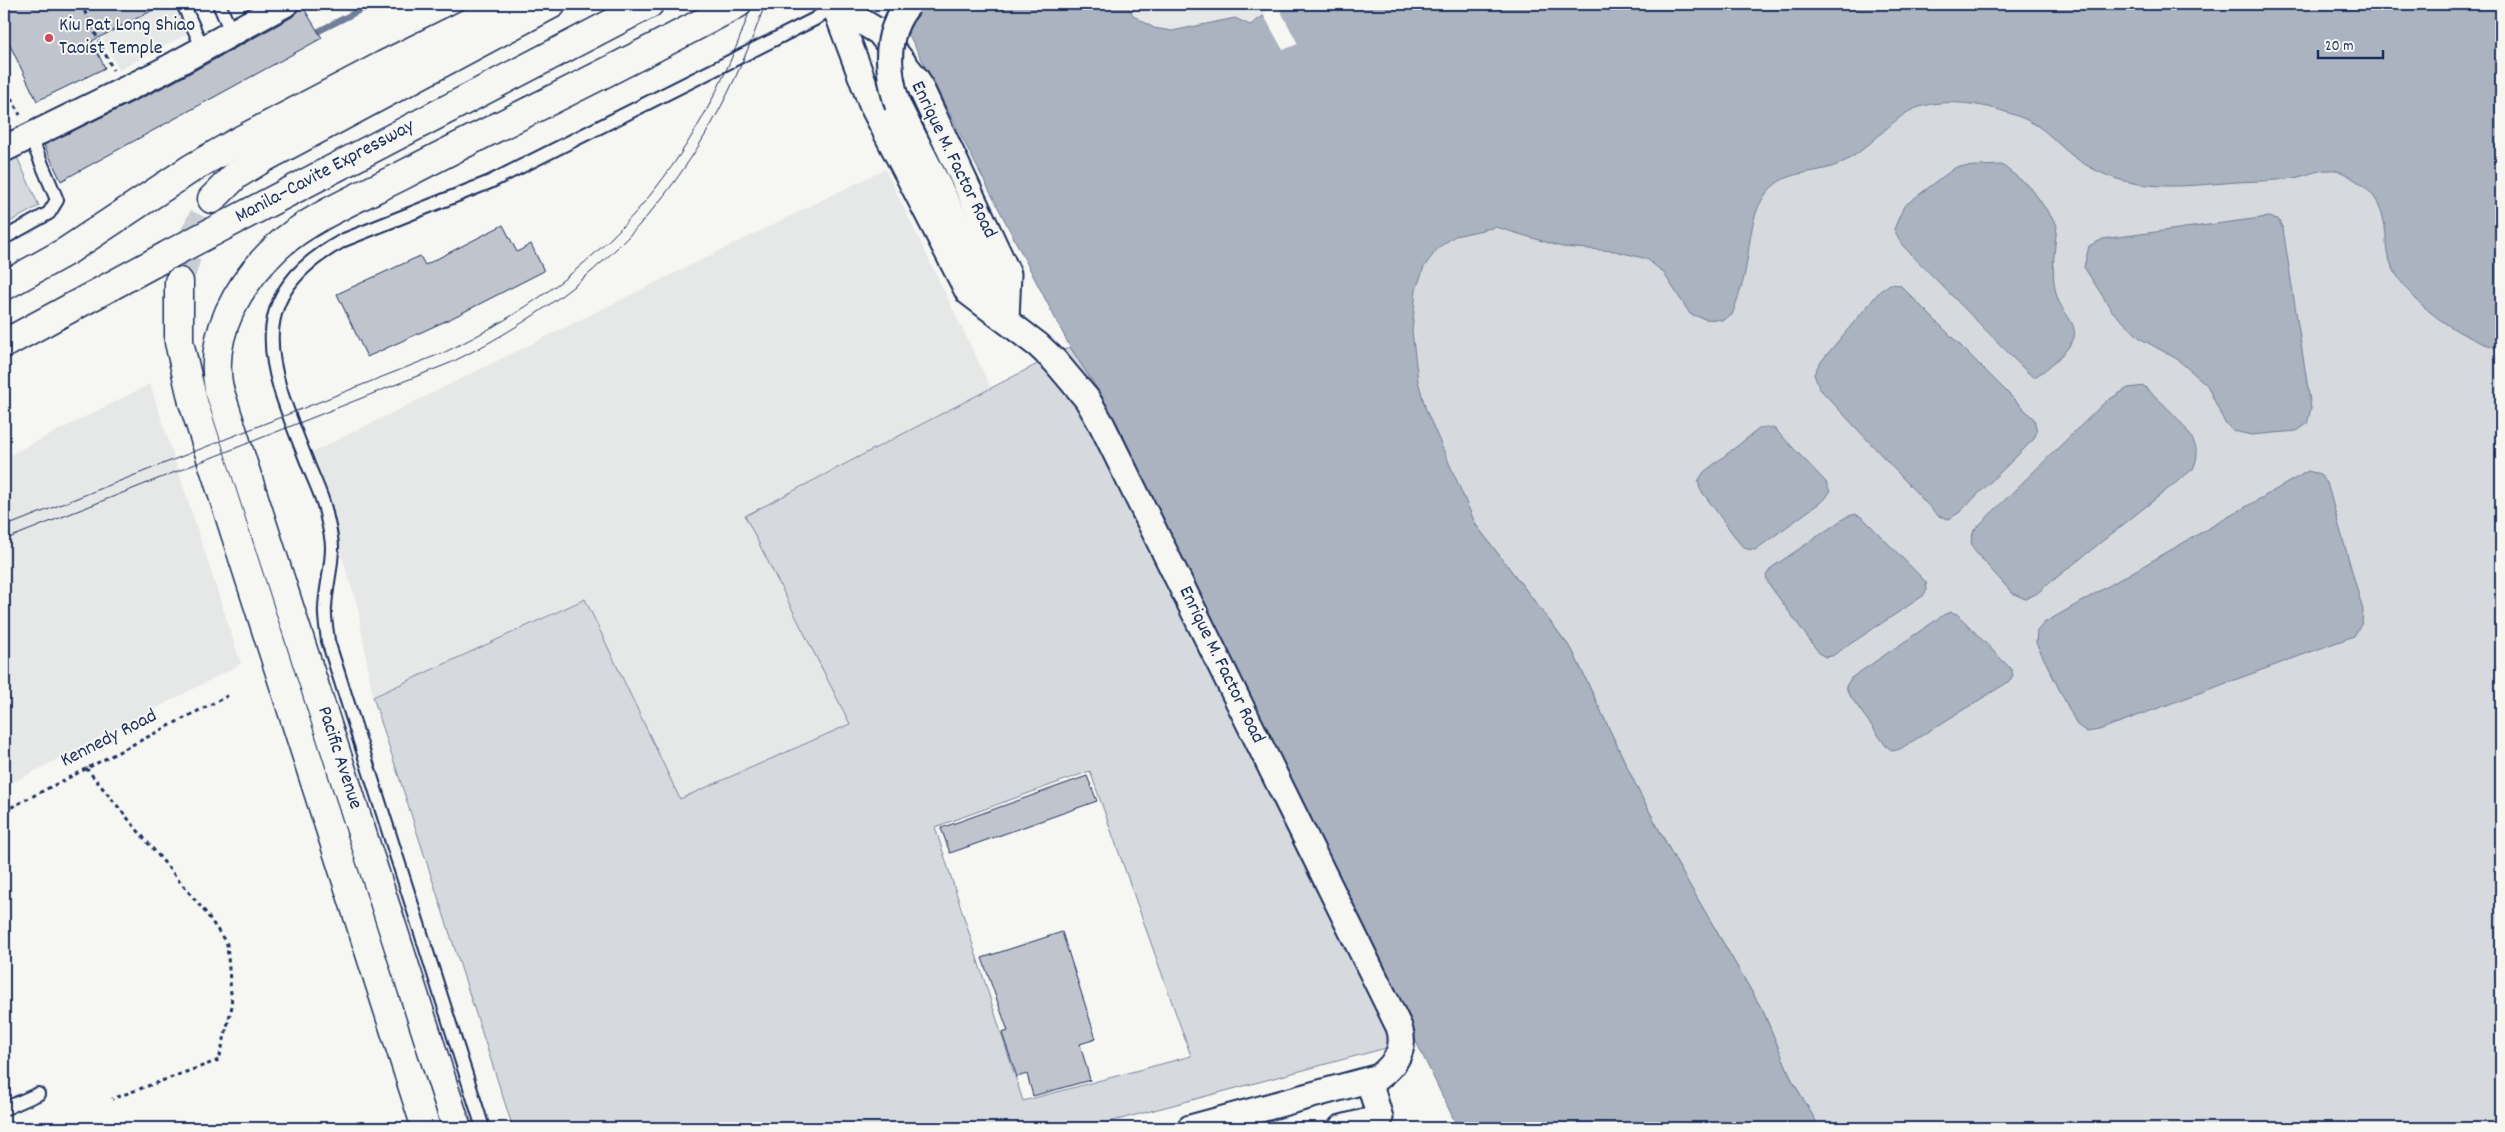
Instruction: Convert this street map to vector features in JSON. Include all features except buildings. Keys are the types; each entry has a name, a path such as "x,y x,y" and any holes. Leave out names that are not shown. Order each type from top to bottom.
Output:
{"main road":[{"path":"4,286 68,251 192,168 233,145 384,65 507,4"},
{"path":"212,200 236,175 262,158 552,4"},
{"name":"Manila–Cavite Expressway","path":"4,344 214,230 649,4"},
{"name":"Pacific Avenue","path":"457,1128 219,389 217,357 232,305 254,271 293,234 486,132 737,4"},
{"name":"Pacific Avenue","path":"179,282 178,342 193,402 426,1128"}],"street":[{"path":"4,149 124,91 285,4"},
{"name":"Enrique M. Factor Road","path":"834,4 879,32 916,80 1008,274 1006,319"},
{"name":"Enrique M. Factor Road","path":"834,4 872,105 968,292 1038,345 1071,378 1102,424 1402,1035 1400,1049 1393,1063 1379,1077 1369,1081"},
{"path":"909,4 897,21 889,52 888,70 898,106 1006,319"},
{"path":"1190,1128 1369,1081 1380,1118 1341,1128"}],"lane":[{"path":"183,4 203,49"},
{"path":"483,1128 328,641 325,609 332,547 326,511 281,394 273,363 271,338 275,311 288,283 305,265 324,251 344,240 490,182 815,19 834,4"},
{"path":"223,5 232,34"},
{"path":"4,238 48,213 57,200 30,136"},
{"path":"4,1109 38,1094"}],"path":[{"path":"80,4 124,91"},
{"path":"4,84 30,136"},
{"name":"Kennedy Road","path":"4,811 229,695"},
{"path":"86,768 206,913 228,944 232,1006 219,1060 112,1099"}],"shaded area":[{"path":"85,4 191,4 202,26 119,70"},
{"path":"893,4 1126,4 1134,16 1154,28 1172,31 1235,18 1250,25 1281,4 2501,4 2501,349 2485,344 2450,327 2418,302 2395,272 2388,256 2385,226 2381,209 2377,202 2361,184 2344,173 2335,170 2325,170 2287,179 2170,186 2137,184 2108,176 2089,167 2068,152 2041,128 2029,121 2000,110 1966,103 1932,104 1916,108 1895,121 1848,160 1828,168 1788,177 1779,181 1771,188 1763,198 1755,216 1744,277 1732,315 1723,320 1705,319 1690,314 1663,272 1647,259 1615,251 1562,247 1496,227 1455,236 1438,248 1424,267 1416,290 1412,331 1418,381 1426,410 1476,525 1572,650 1639,792 1679,867 1763,1011 1792,1080 1820,1128 1458,1128 1103,398 1070,347"},
{"path":"1126,4 1281,4 1250,25 1235,18 1172,31 1154,28 1134,16"},
{"path":"2501,4 2501,1128 1820,1128 1792,1080 1763,1011 1679,867 1639,792 1572,650 1476,525 1359,282 1427,189"},
{"path":"17,157 39,206 4,225 4,165"},
{"path":"2002,165 2031,188 2057,225 2054,283 2059,302 2074,328 2074,337 2068,347 2051,365 2034,377 1902,245 1894,229 1904,206 1956,167"},
{"path":"885,169 991,388 745,516 850,724 680,799 584,599 373,697 357,604 309,454"},
{"path":"2268,217 2278,219 2283,229 2311,408 2307,424 2297,431 2251,435 2234,431 2225,423 2207,385 2177,359 2141,339 2112,311 2084,267 2089,246 2103,239"},
{"path":"1890,284 1900,285 2034,419 2037,431 2034,439 1960,512 1949,519 1938,516 1819,388 1814,374 1819,364 1880,291"},
{"path":"1070,347 1103,398 1416,1040 1087,1128 513,1128 373,697 585,599 680,799 850,724 745,516","holes":["1090,771 1191,1056 1023,1101 935,827"]},
{"path":"150,384 241,664 4,787 4,458"},
{"path":"2144,386 2168,408 2190,436 2197,454 2193,469 2036,594 2025,599 2012,593 1973,549 1971,541 1974,530 2105,402 2128,388"},
{"path":"1760,428 1775,429 1826,482 1830,492 1825,499 1755,550 1747,549 1741,545 1700,489 1698,481 1704,472"},
{"path":"2308,471 2320,474 2327,483 2363,610 2362,623 2354,636 2099,730 2087,732 2077,725 2036,643 2037,631 2044,623"},
{"path":"1855,514 1863,518 1926,582 1927,590 1923,596 1832,656 1825,657 1819,653 1768,583 1766,576 1771,568 1846,517"},
{"path":"1951,612 1957,614 2011,669 2013,675 2010,681 1900,749 1893,751 1886,746 1848,693 1846,686 1851,678 1945,614"}],"pier":[{"path":"1277,4 1298,44 1283,50 1263,14"}],"waterway":[{"path":"311,35 372,4"}],"tunnel":[{"path":"179,282 193,237 212,199"}],"tram line":[{"path":"4,527 445,352 501,322 551,289 596,252 636,211 672,166 703,117 729,63 752,4"},
{"path":"4,540 450,363 508,332 559,297 605,259 646,217 682,171 714,120 741,65 765,4"}],"place":[{"name":"Kiu Pat Long Shiao Taoist Temple","path":"49,38"}]}
